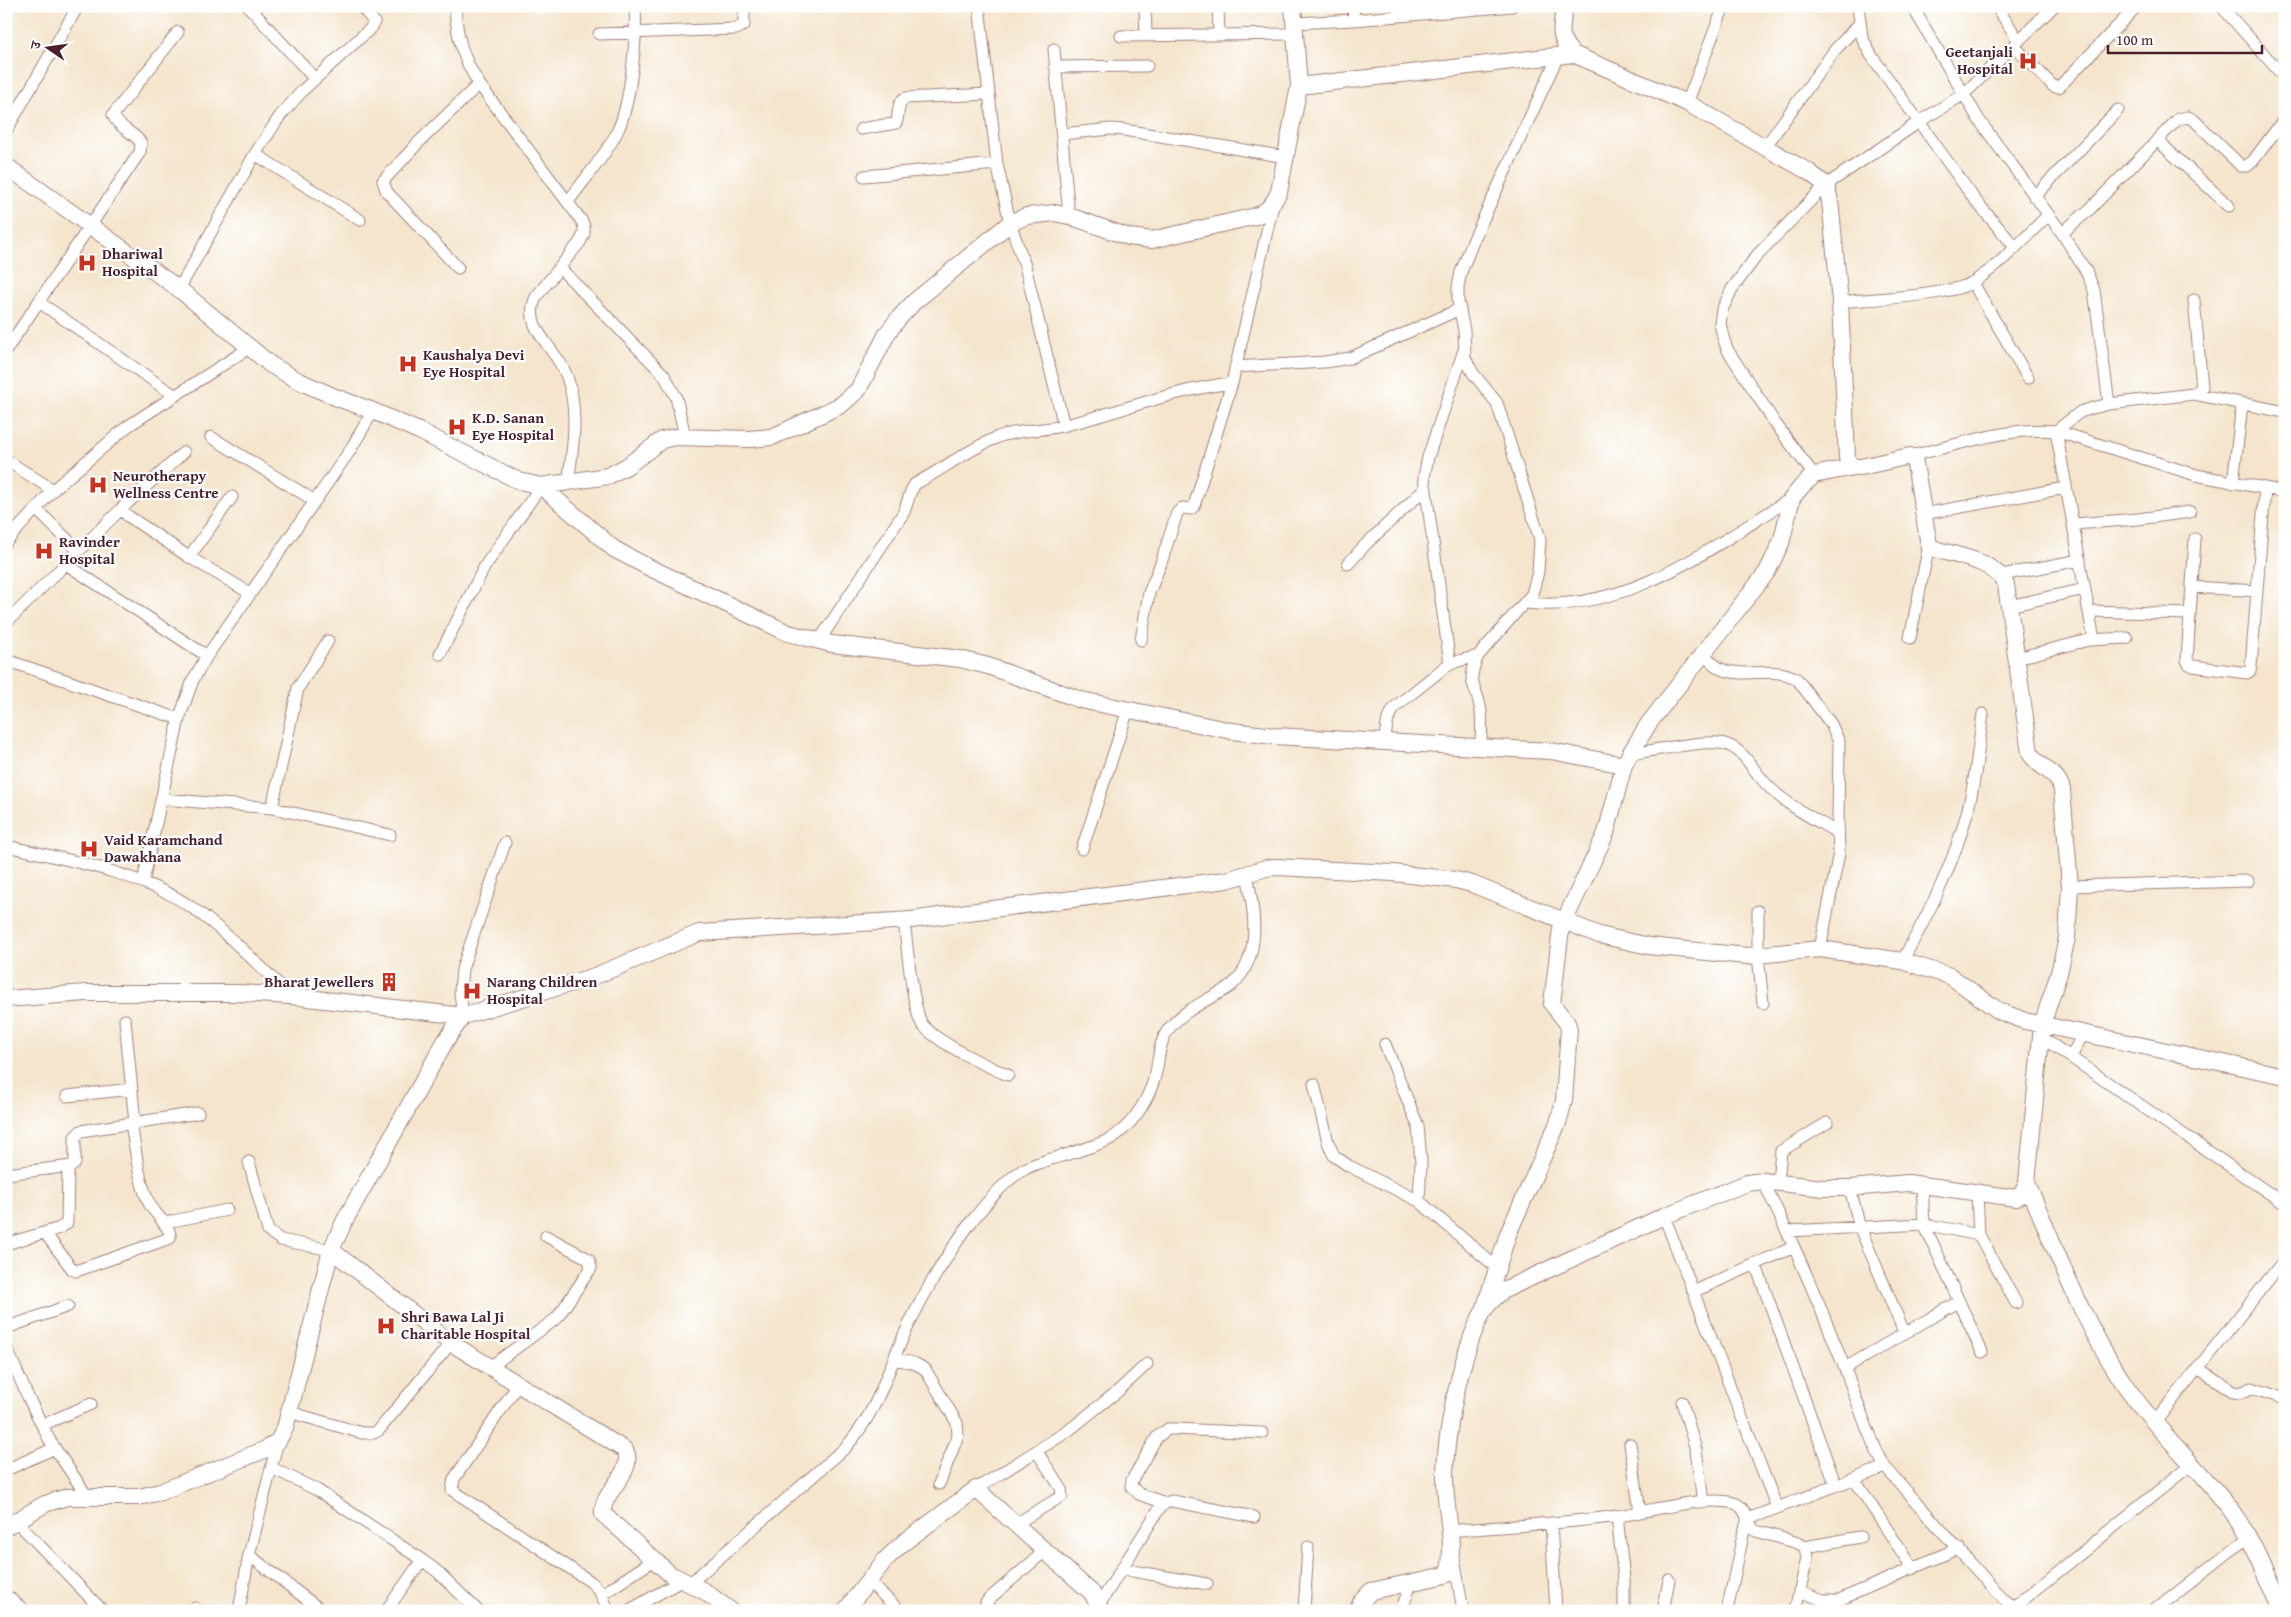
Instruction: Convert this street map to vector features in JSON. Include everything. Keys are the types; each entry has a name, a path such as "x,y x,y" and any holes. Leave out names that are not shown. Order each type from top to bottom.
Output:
{"street":[{"path":"6,131 78,6"},
{"path":"248,6 315,79"},
{"path":"179,289 254,154 280,116 315,79 372,27 374,22 371,16 361,6"},
{"path":"455,6 461,49 479,84 584,226 584,234 560,268 536,296 531,307 531,316 537,329 563,366 572,396 574,431 568,483"},
{"path":"568,202 611,142 622,122 636,33 635,6"},
{"path":"599,34 736,30 744,25 744,6"},
{"path":"979,6 997,164 1010,223 1025,266 1064,426"},
{"path":"1145,6 1146,36"},
{"path":"1218,6 1219,35"},
{"path":"1141,640 1151,586 1162,562 1177,513 1182,508 1191,509 1194,506 1232,382 1273,205 1279,192 1299,86 1293,6"},
{"path":"1353,6 1354,20"},
{"path":"1121,36 1219,35 1295,28 1430,10 1512,6"},
{"path":"1450,664 1424,477 1428,457 1464,350 1464,330 1458,287 1461,272 1474,239 1565,55 1562,37 1565,6"},
{"path":"1688,103 1724,6"},
{"path":"1858,6 1862,37 1871,55 1975,200 2015,247"},
{"path":"1912,6 1979,120 2062,233 2086,270 2094,290 2109,404"},
{"path":"1996,6 2017,43 2053,86 2059,87 2136,7"},
{"path":"1814,475 1775,423 1727,349 1720,323 1722,310 1732,289 1749,266 1826,185 1964,94 2054,6"},
{"path":"2221,6 2285,78"},
{"path":"1765,147 1834,51 1860,23"},
{"path":"6,350 89,224 142,148 138,138 113,118 114,112 178,32"},
{"path":"1054,49 1069,216"},
{"path":"1299,86 1565,55 1688,103 1809,172 1826,185 1830,201 1840,302 1846,458 1849,464 1854,467"},
{"path":"1055,67 1147,66"},
{"path":"458,268 387,192 383,181 418,143 479,84"},
{"path":"861,129 896,123 901,100 905,98 989,94"},
{"path":"2034,197 2118,110"},
{"path":"2062,233 2089,210 2178,119 2188,117 2194,120 2241,166 2247,166 2253,161 2285,118"},
{"path":"1062,134 1111,129 1124,130 1286,157"},
{"path":"2157,140 2229,206"},
{"path":"254,154 360,220"},
{"path":"864,176 997,164"},
{"path":"6,166 179,289 271,365 335,398 373,411 419,431 519,481 541,486 608,476 627,466 652,445 662,440 685,436 749,439 772,437 841,404 858,390 888,332 899,318 914,302 1010,223 1040,213 1055,213 1129,237 1152,240 1256,216 1273,205"},
{"path":"1840,302 1948,290 1972,283 2015,247 2048,215"},
{"path":"560,268 664,375 676,397 685,436"},
{"path":"1972,283 2028,378"},
{"path":"2194,300 2202,387 2194,394"},
{"path":"39,302 174,395"},
{"path":"1235,367 1325,362 1350,358 1460,309"},
{"path":"6,542 53,490 128,426 249,348"},
{"path":"1464,350 1473,374 1497,403 1536,520 1540,539 1538,572 1532,594 1478,656 1471,675 1481,711 1480,747"},
{"path":"819,641 904,512 915,484 976,448 1015,432 1064,426 1188,388 1232,382"},
{"path":"2056,431 2080,412 2109,404 2194,394 2285,412"},
{"path":"2233,482 2242,404"},
{"path":"143,882 179,719 193,680 250,593 349,452 373,411"},
{"path":"1526,603 1549,605 1578,603 1644,584 1691,560 1792,498 1814,475 1861,467 2017,432 2038,429 2056,431 2196,475 2285,492"},
{"path":"2056,431 2094,640"},
{"path":"211,437 315,501"},
{"path":"6,623 121,509 184,452"},
{"path":"1910,456 1916,462 1929,544 1910,638"},
{"path":"6,460 53,490"},
{"path":"541,486 598,536 629,558 773,628 819,641 960,659 988,666 1081,700 1251,734 1551,751 1627,759 1711,743 1728,745 1743,755 1770,789 1780,798 1838,833"},
{"path":"440,654 485,566 541,486"},
{"path":"1923,514 2065,488"},
{"path":"1348,564 1366,544 1425,489"},
{"path":"2195,540 2187,656 2189,664 2246,673 2250,671 2251,667 2265,489"},
{"path":"189,557 232,498"},
{"path":"1357,1611 1361,1602 1371,1591 1411,1584 1447,1574 1451,1558 1445,1480 1450,1424 1465,1360 1484,1312 1496,1267 1508,1234 1561,1114 1569,1029 1567,1023 1554,1008 1552,999 1559,937 1564,921 1606,833 1627,759 1648,723 1767,572 1780,543 1792,498"},
{"path":"36,508 79,551"},
{"path":"121,509 128,516 189,557 250,593"},
{"path":"2074,524 2138,519 2190,512"},
{"path":"1484,1312 1494,1298 1516,1284 1664,1216 1738,1185 1770,1182 1824,1188 1850,1188 1922,1184 2016,1198 2022,1194 2027,1183 2042,1031 2067,938 2070,886 2061,783 2057,776 2038,763 2030,753 2006,584 2002,575 1984,564 1935,549 1929,544"},
{"path":"2002,575 2080,560"},
{"path":"66,564 207,656"},
{"path":"2192,587 2257,591"},
{"path":"2009,606 2085,589"},
{"path":"2089,611 2190,614"},
{"path":"2017,658 2094,640 2126,638"},
{"path":"272,808 298,688 328,641"},
{"path":"1703,654 1721,669 1789,675 1803,685 1831,724 1839,742 1838,866 1820,949"},
{"path":"1384,742 1388,719 1395,707 1450,664 1478,656"},
{"path":"6,660 179,719"},
{"path":"1082,849 1128,710"},
{"path":"1902,961 1928,914 1958,844 1968,811 1983,714"},
{"path":"162,799 272,808 390,835"},
{"path":"238,1611 249,1555 278,1441 290,1412 331,1250 345,1220 446,1040 463,1016 460,992 462,969 505,843"},
{"path":"6,846 143,882 192,907 292,996"},
{"path":"6,1000 86,993 192,992 292,996 463,1016 588,978 699,933 904,921 1227,880 1266,868 1277,867 1438,877 1472,884 1599,935 1631,943 1728,955 1758,956 1820,949 1902,961 1950,976 2000,1011 2042,1031 2071,1057 2285,1204"},
{"path":"628,1611 684,1583 845,1448 860,1432 868,1421 911,1321 936,1275 984,1206 1018,1173 1035,1165 1100,1143 1114,1137 1126,1128 1146,1099 1155,1076 1160,1046 1171,1025 1194,1007 1226,989 1238,978 1245,967 1254,936 1254,917 1248,874"},
{"path":"2070,886 2248,880"},
{"path":"1758,911 1758,956 1763,1003"},
{"path":"904,921 913,985 922,1024 929,1032 976,1061 1008,1075"},
{"path":"45,1232 72,1270 76,1271 167,1240 171,1234 146,1194 133,1123 132,1089 125,1020"},
{"path":"2042,1031 2083,1034 2285,1076"},
{"path":"2071,1057 2083,1034"},
{"path":"1385,1044 1418,1126 1421,1162 1419,1201"},
{"path":"1314,1084 1328,1142 1334,1156 1349,1166 1419,1201 1496,1267"},
{"path":"66,1096 132,1089"},
{"path":"6,1174 68,1168 75,1163 74,1142 77,1134 198,1113"},
{"path":"1827,1123 1781,1151 1770,1182 1794,1247 1845,1368 1877,1452 1886,1467 2013,1609 2192,1464"},
{"path":"249,1162 268,1231 281,1240 331,1250 451,1343 517,1386 625,1450 628,1455 626,1464 603,1506 602,1514 654,1560 684,1583 704,1591 731,1611"},
{"path":"6,1244 60,1228 67,1223 68,1168"},
{"path":"2027,1183 2072,1289 2097,1338 2123,1382 2154,1422 2231,1510 2248,1537 2282,1610"},
{"path":"1922,1184 1924,1224 1982,1352"},
{"path":"1850,1188 1860,1228 1904,1332"},
{"path":"1977,1192 1979,1236 2016,1303"},
{"path":"163,1223 227,1210"},
{"path":"1664,1216 1695,1291 1777,1508"},
{"path":"1788,1231 1924,1224 1979,1236"},
{"path":"490,1367 557,1318 590,1268 590,1260 586,1257 546,1236"},
{"path":"1695,1291 1794,1247"},
{"path":"2154,1422 2285,1259"},
{"path":"1755,1263 1836,1486"},
{"path":"1845,1368 1958,1302"},
{"path":"6,1328 68,1306"},
{"path":"290,1412 362,1433 374,1434 451,1343"},
{"path":"6,1347 55,1448 87,1496"},
{"path":"895,1359 925,1369 958,1423 958,1436 939,1484"},
{"path":"848,1610 885,1560 903,1543 976,1489 1037,1452 1093,1412 1148,1364"},
{"path":"2198,1368 2234,1392 2240,1393 2252,1388 2285,1399"},
{"path":"517,1386 454,1478 452,1490 591,1582 601,1595 609,1611"},
{"path":"1682,1402 1696,1450 1703,1502"},
{"path":"42,1424 90,1404"},
{"path":"1254,1518 1172,1501 1165,1503 1139,1494 1131,1486 1137,1472 1162,1432 1174,1429 1262,1433"},
{"path":"103,1611 11,1524 45,1504 67,1497 139,1497 160,1492 264,1450 278,1441"},
{"path":"1630,1444 1640,1512"},
{"path":"6,1470 55,1448"},
{"path":"1014,1525 1062,1496 1061,1488 1037,1452"},
{"path":"1726,1611 1742,1534 1748,1519 1886,1467"},
{"path":"272,1468 317,1490 422,1560 438,1572 478,1611"},
{"path":"1854,1479 1913,1569"},
{"path":"976,1489 1092,1593 1100,1608"},
{"path":"1450,1537 1551,1522 1617,1516 1703,1502 1727,1501 1738,1504 1748,1519 1751,1528 1756,1531 1798,1543 1804,1547 1860,1537"},
{"path":"1100,1608 1121,1569 1165,1503"},
{"path":"1617,1516 1624,1579 1624,1611"},
{"path":"1551,1522 1556,1611"},
{"path":"1450,1537 1463,1611"},
{"path":"2154,1611 2248,1537"},
{"path":"1304,1611 1308,1546"},
{"path":"1795,1611 1806,1559 1804,1547"},
{"path":"1799,1591 1840,1606 1959,1548"},
{"path":"989,1611 986,1603 989,1599 1046,1550"},
{"path":"249,1555 322,1611"},
{"path":"386,1611 422,1560"},
{"path":"601,1595 654,1560"},
{"path":"1121,1569 1207,1584"},
{"path":"1663,1611 1669,1580"},
{"path":"868,1582 900,1611"},
{"path":"1401,1611 1411,1584"},
{"path":"6,1595 25,1611"}],"place":[{"name":"Geetanjali Hospital","path":"2028,61"},
{"name":"Dhariwal Hospital","path":"87,263"},
{"name":"Kaushalya Devi Eye Hospital","path":"408,364"},
{"name":"K.D. Sanan Eye Hospital","path":"457,427"},
{"name":"Neurotherapy Wellness Centre","path":"98,485"},
{"name":"Ravinder Hospital","path":"44,551"},
{"name":"Vaid Karamchand Dawakhana","path":"89,849"},
{"name":"Bharat Jewellers","path":"389,982"},
{"name":"Narang Children Hospital","path":"472,991"},
{"name":"Shri Bawa Lal Ji Charitable Hospital","path":"386,1326"}]}
